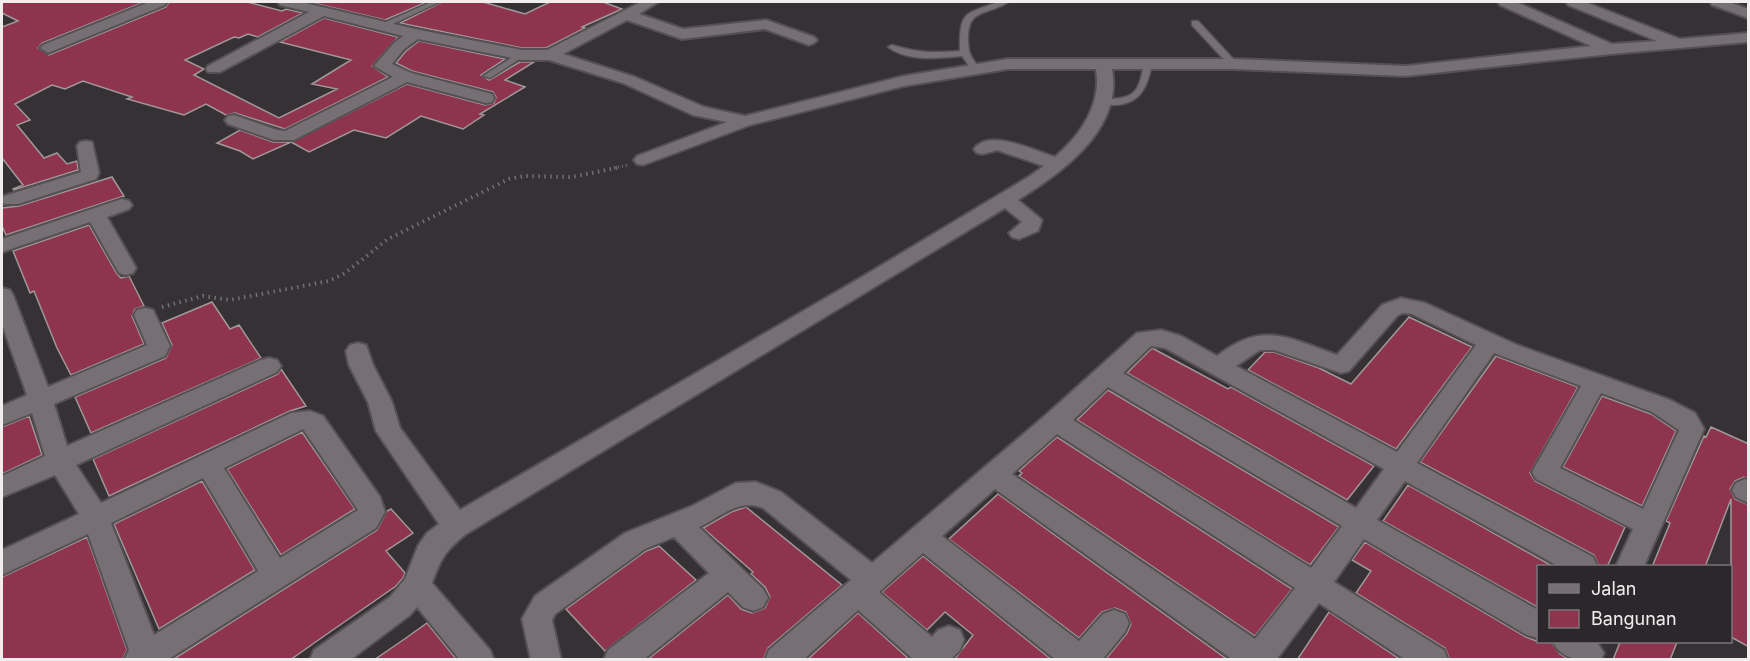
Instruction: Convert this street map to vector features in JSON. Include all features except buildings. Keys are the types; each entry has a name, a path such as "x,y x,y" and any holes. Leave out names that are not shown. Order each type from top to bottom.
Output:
{"street":[{"path":"48,48 159,2"},
{"path":"285,2 415,34 522,55 550,55 629,80 699,111 745,121"},
{"path":"550,55 651,2"},
{"path":"1505,2 1611,49"},
{"path":"1573,2 1678,44"},
{"path":"1717,2 1749,14"},
{"path":"214,69 322,11"},
{"path":"626,15 682,34 766,24 809,40"},
{"path":"415,34 399,46 383,64 386,69 486,98"},
{"path":"643,160 745,121 904,81 975,68 1018,64 1233,64 1406,71 1611,49 1749,38"},
{"path":"325,660 400,606 417,586 428,554 437,542 456,526 870,282 1037,180 1057,164 1095,125 1106,81 1103,64"},
{"path":"234,120 274,135 288,136 384,89 405,76"},
{"path":"983,149 991,145 999,145 1057,164"},
{"path":"5,196 89,175 87,146"},
{"path":"1005,199 1032,220 1031,227 1019,233"},
{"path":"2,246 122,205"},
{"path":"96,215 126,268"},
{"path":"2,295 9,340 41,401 59,460 96,518 142,657 366,520 372,512 371,505 314,423 310,420 300,420 209,465 96,518 2,563"},
{"path":"1219,367 1245,347 1266,341 1276,342 1341,365 1390,310 1401,305 1417,308 1489,343 1661,406 1691,424 1692,429 1631,565"},
{"path":"2,416 157,350 159,346 145,315"},
{"path":"780,660 1056,421 1145,339 1150,338 1173,342 1579,565"},
{"path":"994,475 1258,659 1316,584 1489,343"},
{"path":"358,351 362,365 380,402 388,431 456,526"},
{"path":"2,487 269,366"},
{"path":"1107,375 1359,523 1537,624"},
{"path":"1595,382 1545,472 1650,525"},
{"path":"1056,421 1433,660"},
{"path":"209,465 276,576"},
{"path":"546,660 537,619 545,605 635,541 702,514 736,494 756,493 772,500 937,652"},
{"path":"678,524 753,598"},
{"path":"922,537 1081,660 1114,623"},
{"path":"619,660 728,575"},
{"path":"417,586 479,660"}],"lane":[{"path":"383,25 436,2"},
{"path":"975,68 964,53 964,24 970,15 1004,2"},
{"path":"1195,23 1233,64"},
{"path":"892,47 904,53 924,56 964,53"},
{"path":"487,76 522,55"},
{"path":"1102,102 1137,96 1144,87 1148,64"}],"path":[{"path":"145,315 151,309 185,299 217,296 230,300 329,281 345,273 388,239 509,179 531,175 551,178 572,177 619,168 643,160"}]}
